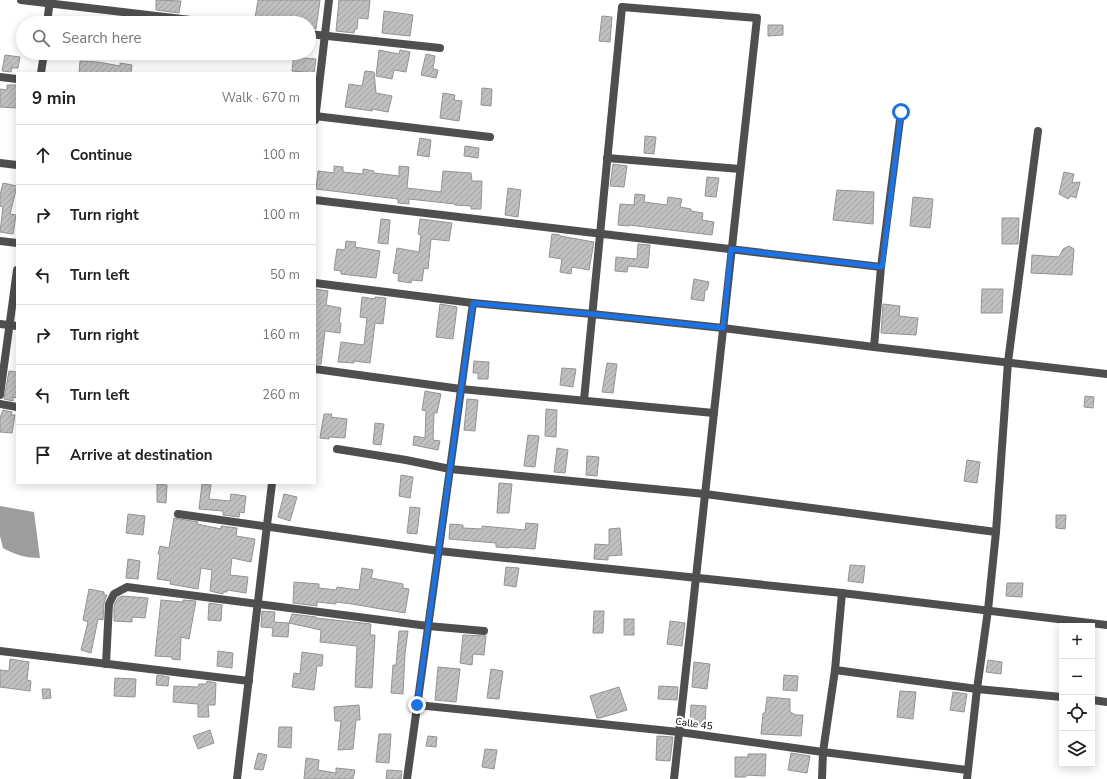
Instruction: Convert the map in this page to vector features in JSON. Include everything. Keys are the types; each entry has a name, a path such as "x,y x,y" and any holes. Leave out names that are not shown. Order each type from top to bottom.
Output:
{"street":[{"path":"21,0 50,2 161,16"},
{"path":"316,109 329,0"},
{"path":"48,16 50,2"},
{"path":"584,400 622,7 757,18 674,779"},
{"path":"316,34 440,48"},
{"path":"41,72 43,60"},
{"path":"0,77 16,79"},
{"path":"874,347 901,112"},
{"path":"316,117 490,137"},
{"path":"967,779 996,532 1008,362 1038,131"},
{"path":"607,158 740,169"},
{"path":"0,163 16,165"},
{"path":"316,200 882,267"},
{"path":"0,241 16,243"},
{"path":"316,283 473,303 723,328 1107,374"},
{"path":"0,395 13,325 16,284"},
{"path":"407,779 473,303"},
{"path":"0,324 13,325"},
{"path":"316,369 462,389 714,413"},
{"path":"0,404 16,407"},
{"path":"337,449 406,460 450,470 705,494 996,532"},
{"path":"237,779 272,484"},
{"path":"178,514 439,551 842,593 1107,625"},
{"path":"106,664 109,604 114,594 126,587 428,626 484,631"},
{"path":"822,779 823,752 835,670 842,593"},
{"path":"0,651 249,680"},
{"path":"835,670 977,689 1059,697"},
{"path":"1095,700 1107,702"},
{"name":"Calle 45","path":"417,705 679,732 968,770"}],"shaded area":[{"path":"0,506 34,512 40,558 21,556 3,548 0,536"}],"building":[{"path":"156,0 181,1 179,13 156,10"},
{"path":"258,0 320,0 316,29 316,16 255,16"},
{"path":"339,0 370,0 368,19 358,18 357,29 355,29 354,33 336,31"},
{"path":"384,11 413,15 410,36 382,33"},
{"path":"602,16 612,17 610,42 599,41"},
{"path":"768,25 783,25 783,35 768,36"},
{"path":"379,50 399,54 400,50 410,52 406,72 394,70 392,79 376,76"},
{"path":"426,54 435,56 433,69 438,70 436,78 421,75"},
{"path":"5,55 16,56 16,60 19,60 18,68 12,68 11,72 2,71"},
{"path":"293,60 316,60 314,72 292,71"},
{"path":"80,61 98,62 120,66 120,63 132,65 131,72 79,72"},
{"path":"365,71 374,72 376,93 392,96 388,112 345,107 349,84 362,86"},
{"path":"7,85 16,85 16,108 0,107 0,89 7,90"},
{"path":"482,88 492,89 491,106 481,105"},
{"path":"443,93 455,95 454,100 462,101 459,121 440,118"},
{"path":"645,136 656,137 654,154 644,153"},
{"path":"420,138 431,140 429,157 417,155"},
{"path":"465,146 479,148 478,158 464,156"},
{"path":"613,164 627,166 624,187 610,186"},
{"path":"334,166 343,167 343,172 363,174 363,169 374,171 374,173 399,176 399,166 409,167 407,188 441,192 443,171 471,173 472,181 482,181 481,209 471,209 471,206 409,199 409,204 398,203 398,199 316,189 318,171 334,173"},
{"path":"1064,172 1074,174 1072,183 1080,182 1076,198 1071,196 1068,199 1059,194"},
{"path":"707,177 719,178 716,197 705,196"},
{"path":"3,183 16,186 10,214 16,215 13,234 0,232 3,207 0,206 0,195"},
{"path":"508,188 521,190 518,217 505,215"},
{"path":"837,190 874,192 873,224 833,220"},
{"path":"635,194 645,195 644,202 667,205 668,197 682,199 680,207 703,213 702,220 714,222 712,235 618,225 620,204 634,205"},
{"path":"913,197 933,199 930,228 910,226"},
{"path":"1002,218 1019,218 1018,244 1002,244"},
{"path":"381,219 390,220 388,244 378,243"},
{"path":"420,219 452,223 449,241 431,239 428,269 424,268 422,281 412,280 411,283 398,281 399,274 393,273 397,248 419,252 421,235 418,234"},
{"path":"552,234 594,242 589,270 572,267 571,274 560,272 562,259 549,257"},
{"path":"346,241 356,242 355,247 380,251 376,278 341,274 341,271 334,270 337,249 345,250"},
{"path":"638,244 650,245 648,268 628,266 627,272 615,271 616,257 637,259"},
{"path":"1069,246 1074,249 1072,275 1031,273 1032,255 1059,257 1063,249"},
{"path":"694,279 709,282 707,290 705,290 704,301 691,299"},
{"path":"316,289 328,291 326,305 341,308 339,323 341,323 340,333 325,331 321,364 316,364"},
{"path":"982,289 1003,289 1002,313 981,313"},
{"path":"362,297 375,299 375,297 386,298 383,324 375,323 370,363 354,361 354,363 338,362 341,342 364,345 367,318 360,317"},
{"path":"440,304 457,307 453,339 436,337"},
{"path":"883,304 900,306 899,316 918,318 916,335 881,333"},
{"path":"474,361 489,362 488,379 478,379 478,373 473,373"},
{"path":"607,363 617,364 613,393 602,392"},
{"path":"562,368 576,369 573,387 560,385"},
{"path":"9,371 16,372 16,398 13,397 13,401 4,399"},
{"path":"425,391 441,394 437,413 434,413 433,440 440,441 438,450 413,445 414,436 425,438 426,411 422,410"},
{"path":"1085,396 1094,397 1093,408 1084,407"},
{"path":"467,399 478,400 475,431 464,430"},
{"path":"546,409 557,410 556,437 545,436"},
{"path":"3,410 12,412 11,415 15,415 12,433 0,432 0,418"},
{"path":"324,414 332,414 331,417 347,419 345,438 320,438"},
{"path":"375,423 384,424 381,445 373,444"},
{"path":"528,435 539,436 535,467 524,466"},
{"path":"557,448 568,450 565,473 554,472"},
{"path":"587,456 599,457 597,476 586,475"},
{"path":"967,460 980,462 977,483 964,481"},
{"path":"401,475 413,477 410,498 399,496"},
{"path":"499,483 512,484 509,513 497,513"},
{"path":"157,484 167,485 166,503 157,502"},
{"path":"202,484 211,485 209,499 230,501 231,494 246,496 244,513 240,512 239,517 223,515 223,511 199,509"},
{"path":"284,494 297,497 290,521 278,517"},
{"path":"410,507 420,508 417,534 407,533"},
{"path":"128,514 145,516 143,535 126,533"},
{"path":"1056,515 1066,515 1065,529 1056,528"},
{"path":"174,518 198,522 197,524 221,529 221,526 237,528 236,536 255,539 251,562 232,558 230,575 248,577 246,593 227,590 227,592 223,592 223,594 210,591 212,570 201,568 198,589 170,584 171,581 157,579 160,554 158,554 160,546 169,548"},
{"path":"526,523 538,524 535,549 496,547 496,543 449,539 450,524 463,525 463,528 482,529 482,526 525,530"},
{"path":"620,528 622,555 608,556 608,560 594,559 595,544 609,545 609,529"},
{"path":"128,559 140,561 138,579 126,578"},
{"path":"850,565 865,566 863,583 848,581"},
{"path":"506,567 519,568 516,587 504,585"},
{"path":"362,568 373,570 371,578 403,584 403,588 409,589 405,613 336,602 336,604 317,602 317,606 293,603 294,582 319,584 319,588 336,590 337,587 359,590"},
{"path":"1007,583 1023,583 1022,597 1006,596"},
{"path":"89,589 104,592 104,595 107,595 104,603 103,620 98,619 91,653 81,650 88,622 83,620"},
{"path":"122,596 148,598 145,618 132,617 132,622 114,621 114,605 118,598"},
{"path":"161,600 183,602 183,600 196,601 189,639 181,637 180,660 172,659 172,657 155,656"},
{"path":"209,603 222,605 221,621 208,620"},
{"path":"262,611 275,612 274,622 289,623 288,637 272,636 273,628 261,627"},
{"path":"594,611 604,611 603,633 593,633"},
{"path":"292,614 371,624 370,635 375,635 372,688 355,687 357,646 320,642 321,630 289,623"},
{"path":"624,619 634,619 634,635 624,635"},
{"path":"670,621 685,623 682,646 667,644"},
{"path":"399,631 408,631 403,694 391,693 393,665 396,665"},
{"path":"463,635 486,636 484,655 473,654 472,665 460,663"},
{"path":"218,651 233,653 232,668 217,666"},
{"path":"302,652 323,655 322,666 317,666 314,690 292,687 294,673 300,674"},
{"path":"10,659 29,662 27,680 31,681 30,691 0,687 0,670 9,671"},
{"path":"988,660 1002,662 1001,674 986,672"},
{"path":"694,662 710,664 707,689 692,687"},
{"path":"438,667 460,669 456,702 435,700"},
{"path":"491,669 503,671 499,699 487,698"},
{"path":"157,675 169,677 168,686 156,685"},
{"path":"784,675 798,676 797,691 783,690"},
{"path":"115,678 136,679 135,697 114,696"},
{"path":"207,681 216,683 215,705 208,705 209,717 198,717 198,704 173,702 174,686 198,687 199,684 206,684"},
{"path":"659,686 678,687 677,700 658,699"},
{"path":"619,687 627,710 597,718 590,696"},
{"path":"42,689 50,689 51,698 43,699"},
{"path":"900,691 916,692 913,719 897,717"},
{"path":"953,692 967,694 964,712 950,710"},
{"path":"767,697 790,699 790,712 796,715 803,715 801,736 761,734 763,713 765,713"},
{"path":"359,705 360,720 356,720 353,749 338,750 341,721 335,721 334,707"},
{"path":"691,705 706,706 705,724 690,723"},
{"path":"279,727 292,727 291,748 278,747"},
{"path":"210,730 214,743 198,749 193,736"},
{"path":"379,734 391,734 389,763 376,762"},
{"path":"428,736 437,737 436,747 426,746"},
{"path":"657,736 673,737 670,761 656,760"},
{"path":"485,749 497,750 494,769 482,767"},
{"path":"258,753 267,755 263,770 254,769"},
{"path":"791,753 810,756 807,773 788,770"},
{"path":"748,754 766,754 765,776 746,775 746,777 735,777 735,757 748,757"},
{"path":"306,758 319,760 318,770 336,773 336,768 355,770 353,779 304,779"},
{"path":"387,770 402,771 401,779 386,779"}],"route":[{"path":"417,705 473,303 723,328 731,249 882,267 901,112"}]}
